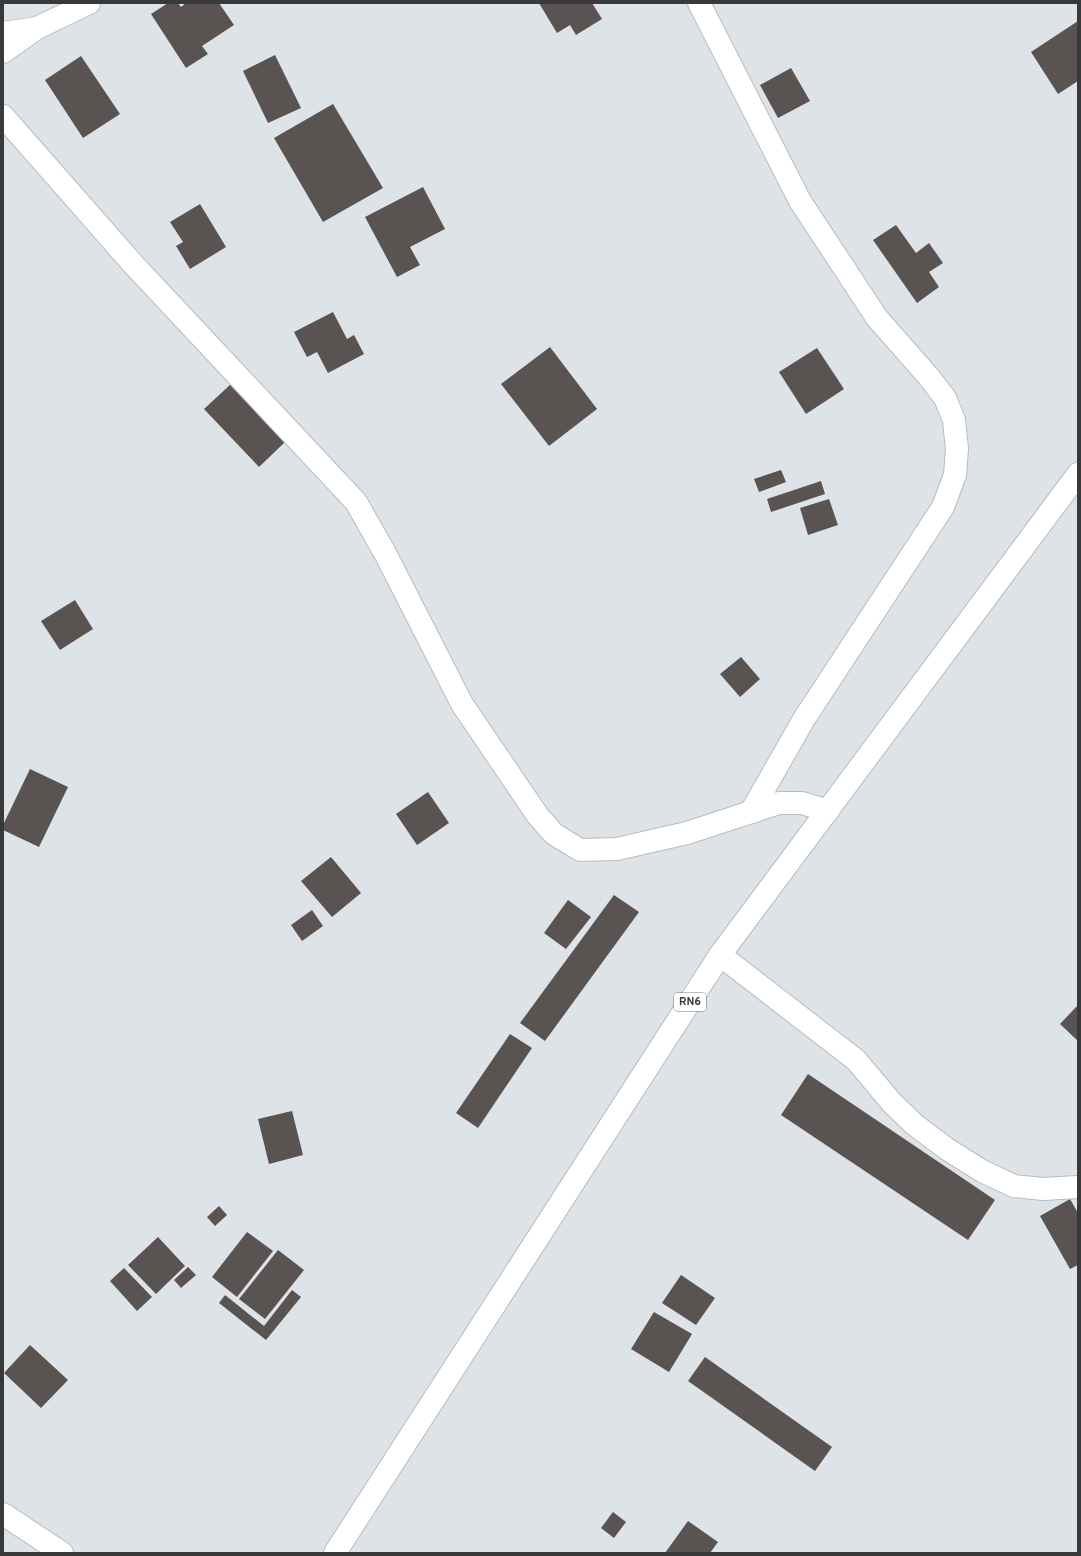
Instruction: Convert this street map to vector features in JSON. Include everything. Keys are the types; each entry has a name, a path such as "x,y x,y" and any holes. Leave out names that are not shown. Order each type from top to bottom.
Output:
{"main road":[{"path":"3,52 37,28 89,3"},
{"path":"699,3 800,201 877,318 928,376 945,398 954,420 957,449 955,475 943,507 804,719 751,812"},
{"path":"3,33 37,28"},
{"path":"3,116 133,264 356,502 386,556 462,704 538,816 554,834 580,850 617,849 687,833 779,803 802,803 828,810"},
{"name":"RN6","path":"335,1553 720,955 1078,474"},
{"path":"720,955 804,1018 856,1060 892,1103 915,1125 947,1149 982,1170 1014,1186 1043,1189 1078,1187"},
{"path":"3,1514 62,1553"}],"building":[{"path":"168,3 178,3 181,7 186,3 219,3 234,25 202,46 208,54 186,68 151,14"},
{"path":"539,3 592,3 602,19 576,35 570,25 557,33"},
{"path":"1078,21 1078,81 1058,94 1031,52"},
{"path":"275,55 301,108 268,123 243,71"},
{"path":"81,56 120,114 83,138 45,80"},
{"path":"791,68 810,101 778,118 760,85"},
{"path":"333,104 383,188 323,222 274,138"},
{"path":"423,187 445,229 410,247 420,265 397,277 365,217"},
{"path":"200,204 226,247 190,269 176,246 183,242 170,222"},
{"path":"896,225 916,253 929,243 943,263 929,272 939,287 917,303 873,240"},
{"path":"333,312 347,339 354,335 364,354 328,373 317,352 307,357 294,332"},
{"path":"550,347 597,409 549,446 501,384"},
{"path":"817,348 844,389 806,414 779,372"},
{"path":"231,384 285,442 259,467 204,409"},
{"path":"781,470 786,482 759,492 754,479"},
{"path":"821,481 825,494 771,512 767,499"},
{"path":"829,499 838,525 808,535 800,508"},
{"path":"75,600 93,629 60,650 41,621"},
{"path":"741,657 760,679 740,697 720,674"},
{"path":"30,769 68,787 39,847 3,830 3,825"},
{"path":"428,792 449,823 417,845 396,814"},
{"path":"331,857 361,893 332,917 301,881"},
{"path":"614,895 639,912 545,1041 520,1023"},
{"path":"568,900 591,917 566,949 544,933"},
{"path":"312,910 323,926 302,941 291,925"},
{"path":"1078,1005 1078,1041 1060,1024"},
{"path":"510,1034 532,1048 478,1128 456,1113"},
{"path":"808,1074 995,1200 968,1240 781,1115"},
{"path":"292,1111 303,1155 269,1164 258,1119"},
{"path":"1070,1199 1078,1213 1078,1265 1070,1269 1040,1216"},
{"path":"219,1206 227,1215 215,1226 207,1217"},
{"path":"247,1232 273,1251 237,1297 212,1277"},
{"path":"158,1237 185,1266 156,1294 128,1265"},
{"path":"278,1250 304,1270 265,1319 239,1299"},
{"path":"188,1267 196,1275 181,1288 174,1280"},
{"path":"124,1268 152,1297 137,1311 110,1281"},
{"path":"681,1275 715,1298 696,1325 662,1303"},
{"path":"292,1290 301,1297 266,1340 219,1303 225,1295 264,1326"},
{"path":"654,1312 692,1334 669,1372 631,1349"},
{"path":"30,1345 68,1380 41,1408 4,1373"},
{"path":"705,1357 832,1447 815,1471 688,1381"},
{"path":"613,1512 626,1522 614,1538 601,1528"},
{"path":"688,1521 718,1542 710,1553 665,1553"}]}
